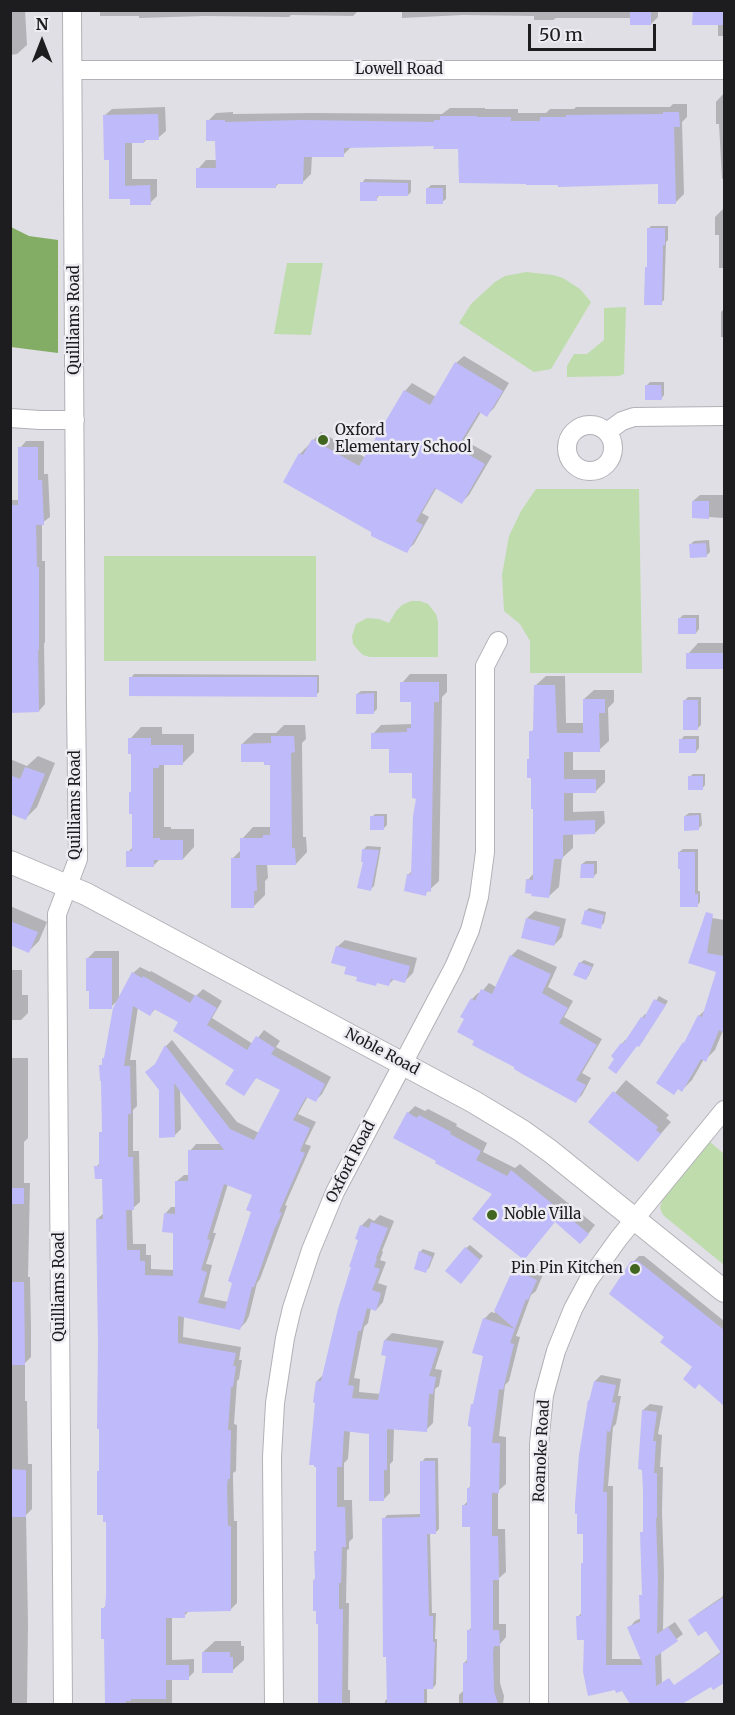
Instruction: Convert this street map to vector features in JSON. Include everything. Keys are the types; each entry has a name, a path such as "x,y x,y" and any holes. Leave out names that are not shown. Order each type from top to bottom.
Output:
{"main road":[{"name":"Noble Road","path":"10,862 68,886 190,949 474,1102 522,1131 563,1161 724,1291"}],"street":[{"name":"Quilliams Road","path":"63,1704 57,914 78,859 72,10"},
{"name":"Lowell Road","path":"73,70 724,70"},
{"path":"607,432 622,421 634,417 724,416"},
{"path":"10,418 75,420"},
{"name":"Oxford Road","path":"274,1704 272,1436 285,1338 301,1279 323,1219 348,1165 403,1063 470,930 479,897 484,865 484,671 498,641"},
{"name":"Roanoke Road","path":"539,1704 538,1467 540,1423 544,1395 556,1351 588,1281 635,1219 724,1110"}],"green space":[{"path":"11,227 29,236 58,240 58,353 11,347"},
{"path":"287,263 323,263 311,335 274,334"},
{"path":"526,272 563,278 580,289 591,302 551,369 534,372 459,323 471,304 495,282 505,276"},
{"path":"626,307 624,374 567,377 567,366 574,354 587,354 604,340 604,308"},
{"path":"536,489 639,489 642,673 530,673 530,641 520,624 504,611 502,575 509,536 521,511"},
{"path":"104,556 316,556 316,661 104,661"},
{"path":"411,601 428,604 436,614 438,657 370,657 363,655 353,644 352,636 356,624 367,618 389,623 402,605"},
{"path":"710,1142 724,1154 724,1265 663,1215 660,1208 662,1201"}],"building":[{"path":"630,10 651,11 651,25 630,25"},
{"path":"693,10 724,11 724,25 692,25"},
{"path":"663,112 679,112 680,127 674,127 676,204 658,204 658,184 558,187 558,185 459,183 458,149 433,149 434,146 344,148 344,157 304,157 303,184 276,184 276,188 196,188 196,168 216,168 215,141 206,141 206,120 225,120 225,122 302,120 434,122 434,120 440,120 440,116 477,116 511,117 511,121 540,121 540,117 566,117 566,115 663,114"},
{"path":"158,114 159,140 125,143 125,186 150,185 151,205 130,205 130,199 109,199 109,160 104,160 103,115"},
{"path":"360,182 408,183 408,196 377,196 377,201 360,201"},
{"path":"426,188 443,188 443,204 426,204"},
{"path":"647,228 665,228 662,305 644,305"},
{"path":"455,362 503,391 487,417 479,412 457,448 485,464 462,504 435,488 416,521 423,525 407,553 371,536 371,532 283,482 299,453 303,455 312,439 359,466 404,390 430,405"},
{"path":"645,385 661,385 662,400 645,400"},
{"path":"18,447 38,447 38,480 42,480 44,525 36,525 37,567 39,567 39,712 10,713 10,505 18,505"},
{"path":"692,501 709,501 709,519 692,518"},
{"path":"706,543 707,557 690,558 689,544"},
{"path":"678,618 696,618 696,634 678,634"},
{"path":"686,653 724,653 724,669 686,669"},
{"path":"129,677 317,677 317,697 129,696"},
{"path":"400,682 439,682 439,702 434,702 431,892 427,891 426,896 404,891 407,874 411,875 413,816 416,799 412,798 412,773 389,773 389,749 371,749 371,733 407,732 407,728 411,728 411,702 400,702"},
{"path":"534,685 555,685 557,733 583,733 583,699 605,699 605,713 599,713 600,752 564,752 564,779 596,779 596,793 564,793 564,821 595,820 595,834 563,835 563,859 554,859 549,898 525,893 526,879 533,880 533,809 531,809 531,778 527,778 527,759 529,759 529,731 533,731"},
{"path":"374,693 374,714 356,714 356,694"},
{"path":"683,700 698,700 698,730 683,730"},
{"path":"271,736 294,736 295,752 291,753 292,848 295,848 296,865 256,865 257,891 254,891 254,908 231,908 231,858 240,858 240,838 263,838 263,835 270,835 270,765 264,765 264,762 241,762 241,744 271,743"},
{"path":"128,738 151,738 151,745 183,745 183,765 159,765 159,768 153,768 153,838 183,840 183,860 154,860 154,867 126,867 126,851 132,851 132,814 129,814 131,754 128,754"},
{"path":"679,739 696,739 696,753 679,753"},
{"path":"25,767 45,774 26,820 10,814 10,775 20,779"},
{"path":"688,776 703,776 703,790 688,790"},
{"path":"699,815 699,830 684,831 684,816"},
{"path":"370,816 384,816 384,830 370,830"},
{"path":"362,849 379,850 371,891 357,888 363,862 361,862"},
{"path":"678,852 695,852 695,894 698,894 698,907 680,907"},
{"path":"581,864 594,864 594,878 580,878"},
{"path":"585,910 604,915 601,929 581,924"},
{"path":"706,912 713,914 707,953 724,956 724,1033 719,1030 706,1062 701,1059 682,1092 678,1089 674,1095 656,1083 684,1043 698,1015 702,1017 716,972 688,963"},
{"path":"526,918 560,927 554,946 521,938"},
{"path":"10,921 38,932 29,953 10,945"},
{"path":"336,946 410,966 405,983 391,979 389,986 377,983 376,986 356,981 357,977 344,974 346,967 331,963"},
{"path":"510,955 551,974 542,993 568,1008 559,1023 597,1045 576,1080 586,1085 576,1103 472,1045 474,1041 457,1032 464,1019 460,1017 471,998 475,1001 481,989 492,994"},
{"path":"86,958 112,958 112,1009 89,1009 89,991 86,991"},
{"path":"579,962 592,967 586,980 573,975"},
{"path":"132,972 190,1003 195,995 217,1008 207,1025 247,1050 256,1036 275,1048 271,1054 325,1084 316,1102 306,1097 293,1120 310,1128 300,1151 305,1153 279,1212 282,1213 254,1287 252,1287 240,1330 178,1316 178,1343 236,1353 228,1430 231,1430 230,1479 227,1485 228,1526 231,1526 231,1611 185,1612 185,1618 166,1618 166,1665 189,1665 189,1680 166,1680 166,1699 131,1699 131,1701 126,1701 126,1704 105,1704 101,1608 105,1608 106,1595 106,1522 103,1522 103,1515 97,1515 99,1429 97,1429 96,1219 103,1219 102,1179 95,1179 94,1166 99,1166 99,1132 102,1132 99,1065 102,1065 102,1058 104,1058 113,1008","holes":["133,1006 150,1016 154,1009 178,1022 173,1031 234,1070 225,1084 244,1096 256,1078 280,1090 254,1140 230,1129 165,1045 155,1064 145,1072 159,1090 159,1138 175,1137 174,1083 224,1150 188,1150 188,1181 175,1181 175,1214 164,1213 162,1232 173,1233 173,1276 145,1275 145,1261 140,1261 140,1250 127,1250 126,1210 134,1210 133,1157 128,1157 128,1114 131,1114 130,1066 124,1066","224,1184 252,1195 246,1210 251,1212 228,1281 232,1283 225,1309 198,1303 207,1272 201,1270 210,1240 207,1239"]},
{"path":"654,999 666,1005 639,1047 637,1046 616,1074 608,1068 614,1059 611,1056 621,1043 623,1044 641,1017 644,1018"},
{"path":"613,1091 658,1127 656,1130 661,1134 638,1162 588,1122"},
{"path":"407,1112 417,1118 419,1115 481,1151 476,1160 507,1176 511,1170 589,1234 580,1244 555,1222 524,1260 472,1219 492,1194 393,1138"},
{"path":"10,1188 24,1188 24,1204 10,1204"},
{"path":"371,1222 388,1228 374,1267 380,1269 372,1290 381,1293 376,1311 367,1308 361,1331 358,1331 348,1385 354,1386 352,1398 378,1400 386,1356 381,1355 384,1340 438,1348 429,1376 436,1377 433,1394 429,1394 427,1432 387,1429 384,1501 369,1501 369,1434 344,1431 342,1467 337,1467 337,1507 345,1507 346,1547 342,1547 341,1583 339,1583 339,1609 343,1609 342,1704 318,1704 318,1624 316,1624 316,1611 313,1611 316,1467 309,1465 315,1403 313,1402 316,1381 321,1381 338,1309 351,1267 349,1267 358,1240 355,1239 360,1225 369,1228"},
{"path":"465,1247 480,1260 461,1284 445,1271"},
{"path":"419,1251 432,1257 426,1273 414,1269"},
{"path":"631,1261 638,1261 724,1330 724,1406 699,1384 695,1389 683,1379 692,1367 660,1342 664,1337 609,1294"},
{"path":"513,1269 537,1280 528,1300 526,1299 515,1329 494,1311"},
{"path":"10,1282 24,1282 25,1365 10,1365"},
{"path":"483,1318 515,1329 510,1343 514,1344 503,1390 499,1389 492,1443 500,1443 499,1493 492,1493 492,1536 498,1536 499,1580 493,1580 493,1630 499,1630 500,1646 494,1646 493,1652 494,1691 498,1704 463,1704 463,1663 467,1663 467,1630 471,1630 470,1527 462,1527 462,1505 467,1505 467,1488 470,1488 471,1427 468,1423 483,1356 472,1353"},
{"path":"594,1381 616,1385 612,1402 616,1403 610,1432 607,1431 603,1492 607,1492 606,1665 643,1665 627,1627 640,1622 639,1595 642,1595 640,1532 643,1532 643,1491 642,1470 638,1469 642,1410 657,1412 653,1441 656,1441 654,1473 657,1473 657,1634 668,1627 678,1641 655,1657 656,1686 669,1678 674,1685 721,1653 706,1631 698,1636 688,1620 724,1597 724,1683 713,1690 711,1687 682,1704 630,1704 622,1691 616,1693 615,1690 588,1696 583,1672 584,1640 577,1640 576,1616 581,1616 583,1534 577,1534 575,1504 579,1455 588,1400"},
{"path":"420,1461 435,1461 436,1534 427,1534 429,1616 433,1616 433,1642 435,1642 433,1689 424,1689 424,1704 387,1704 386,1657 383,1657 382,1518 420,1517"},
{"path":"10,1469 26,1470 26,1517 10,1517"},
{"path":"202,1652 230,1652 230,1657 233,1657 233,1673 202,1673"}],"place":[{"name":"Oxford Elementary School","path":"323,440"},
{"name":"Noble Villa","path":"492,1215"},
{"name":"Pin Pin Kitchen","path":"635,1269"}]}
